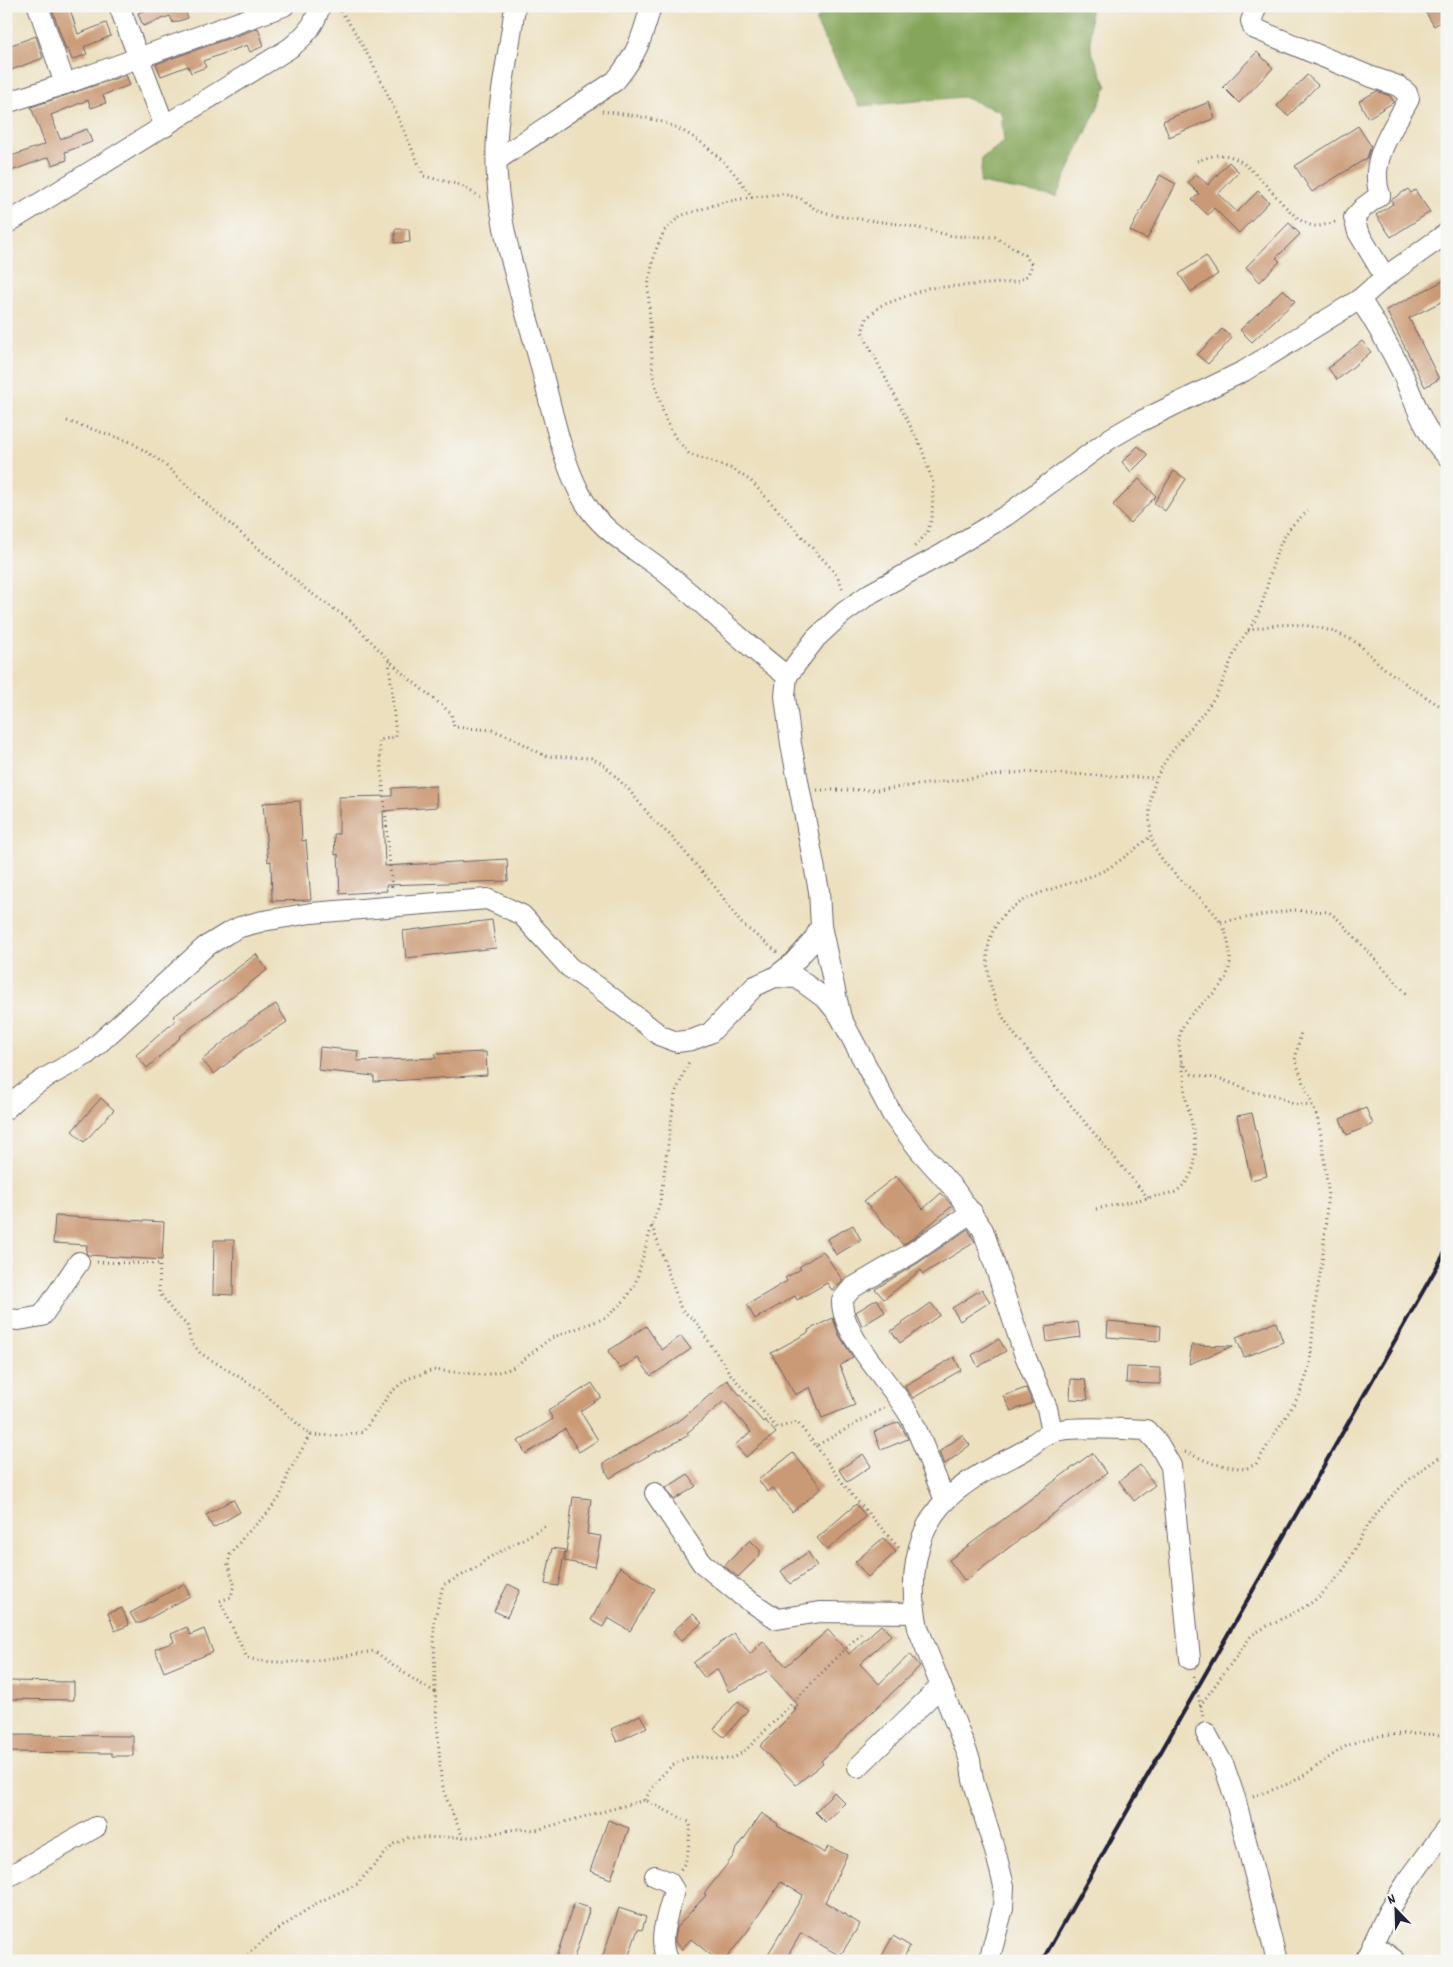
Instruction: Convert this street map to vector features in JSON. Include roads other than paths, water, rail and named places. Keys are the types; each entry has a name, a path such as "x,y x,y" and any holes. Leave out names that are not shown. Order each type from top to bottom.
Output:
{"street":[{"path":"38,6 66,84"},
{"path":"119,6 165,126"},
{"path":"6,103 66,84 284,6"},
{"path":"6,224 290,48 305,35 317,20 320,6"},
{"path":"516,6 497,135 497,176 501,213 515,273 560,438 581,496 591,511 608,528 723,620 757,653 787,676"},
{"path":"497,160 615,81 630,64 639,46 651,6"},
{"path":"1257,6 1251,21 1253,28 1398,86 1407,93 1409,99 1381,152 1376,182 1380,195 1364,207 1354,218 1358,232 1386,277"},
{"path":"841,1018 821,926 817,883 798,783 785,696 787,676 816,638 843,613 871,593 941,555 1006,515 1120,433 1244,371 1360,299 1386,277 1447,233"},
{"path":"1360,299 1401,370 1429,432 1447,456"},
{"path":"6,1109 22,1094 86,1054 204,947 228,932 263,921 311,913 487,899 522,916 569,967 661,1036 677,1042 692,1040 710,1033 755,986 781,972 806,950 821,926"},
{"path":"781,972 797,978 827,1000 841,1018 893,1116 972,1212 983,1230 1024,1353 1047,1408 1052,1432"},
{"path":"945,1500 911,1418 900,1398 850,1333 842,1310 842,1300 852,1288 912,1253 972,1212"},
{"path":"6,1319 19,1320 42,1316 79,1262"},
{"path":"989,1961 1003,1908 1004,1886 973,1780 970,1760 918,1628 915,1613 913,1588 915,1566 928,1526 945,1500 993,1466 1029,1448 1052,1432 1146,1430 1158,1443 1170,1466 1190,1659"},
{"path":"655,1493 702,1563 742,1596 777,1619 820,1612 915,1613"},
{"path":"858,1767 941,1686"},
{"path":"1206,1733 1224,1766 1235,1798 1277,1961"},
{"path":"6,1878 96,1827"},
{"path":"1396,1961 1369,1953 1388,1912 1407,1882 1447,1828"},
{"path":"662,1879 674,1890 662,1946 668,1961"}],"railway":[{"path":"1042,1961 1447,1249"}]}
